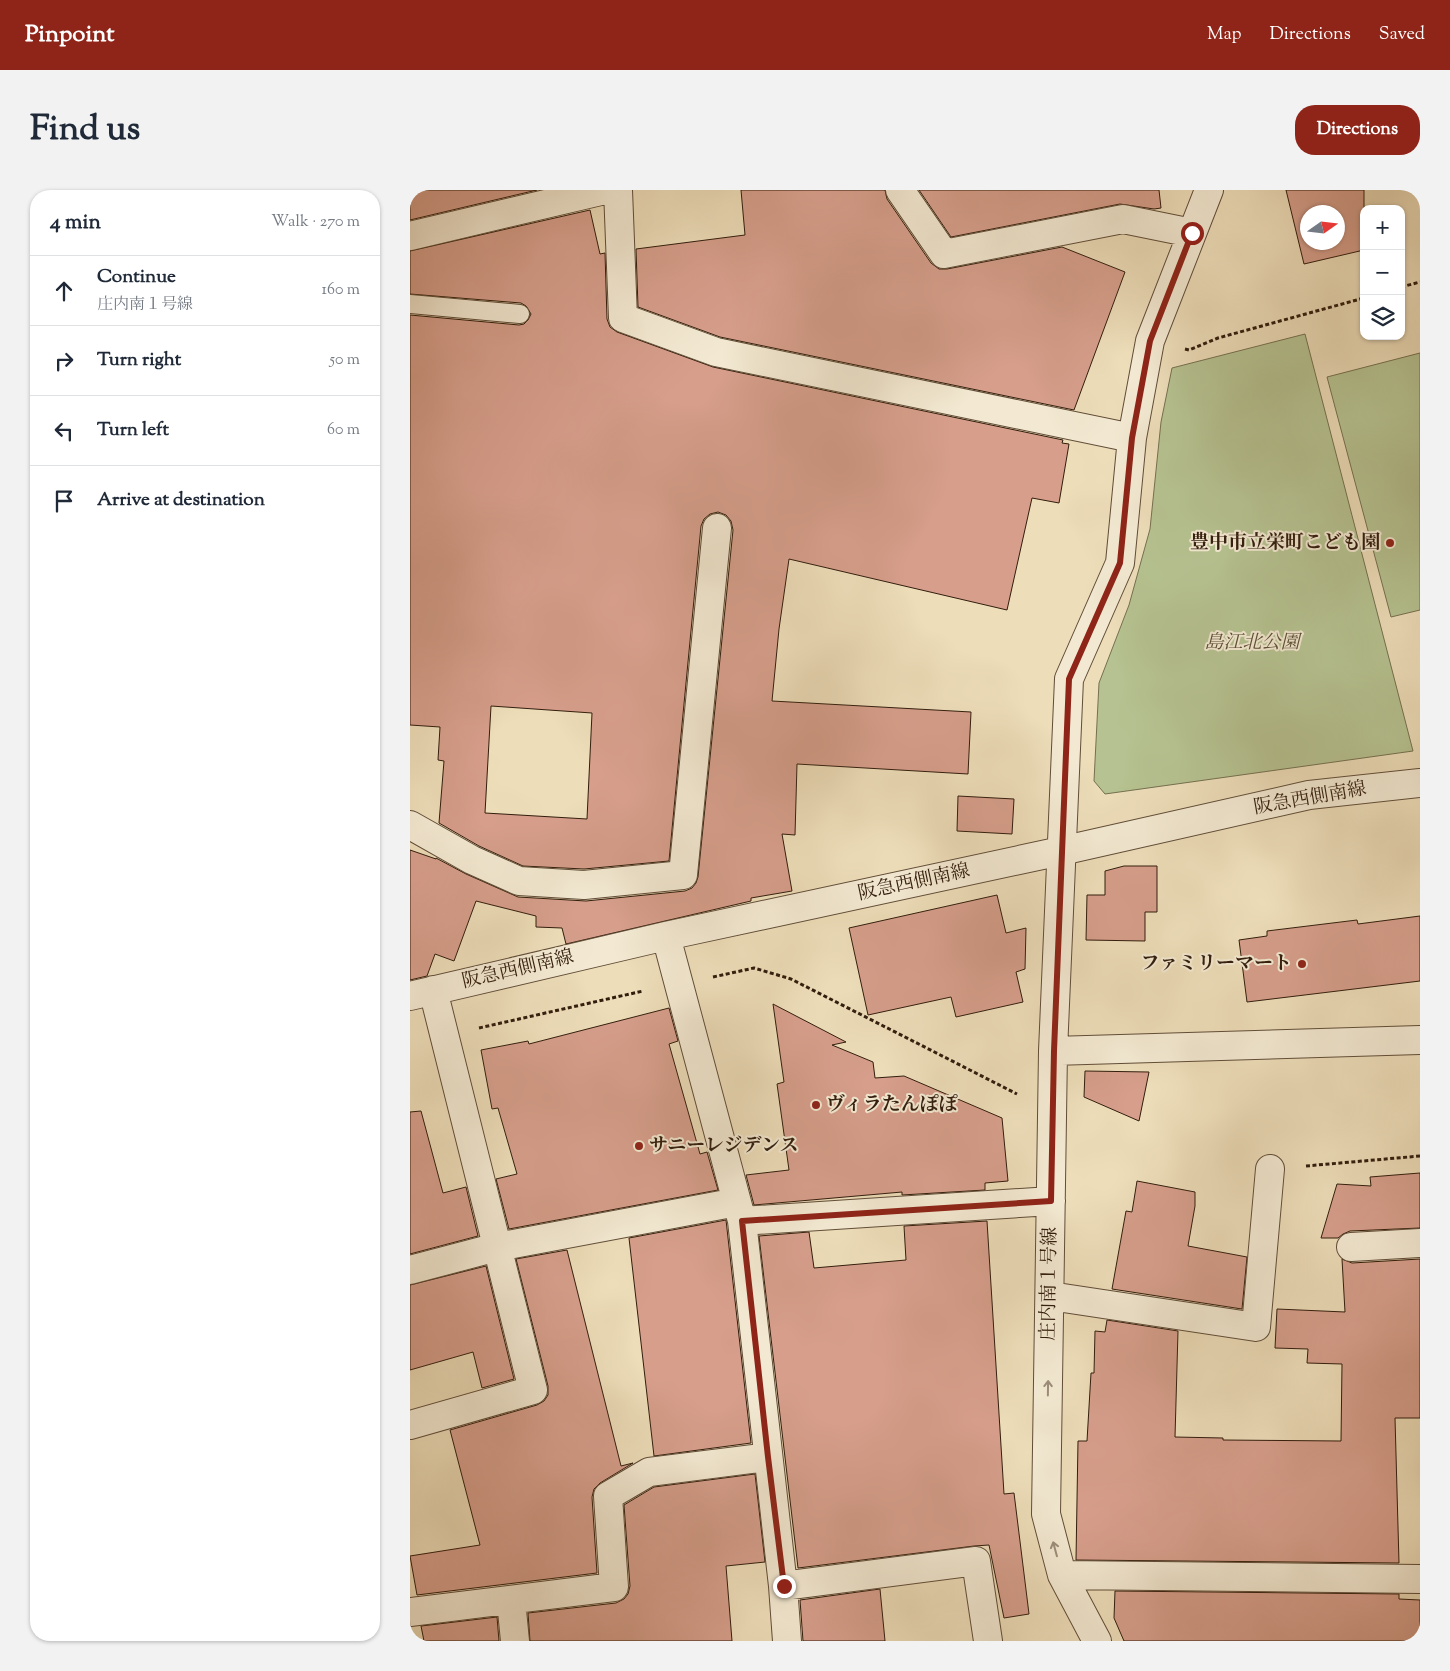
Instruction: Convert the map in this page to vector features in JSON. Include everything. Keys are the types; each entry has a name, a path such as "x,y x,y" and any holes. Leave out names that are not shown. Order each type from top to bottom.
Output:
{"street":[{"path":"410,236 605,190"},
{"path":"618,190 623,318 716,352 1132,438"},
{"path":"900,190 944,254 1123,219 1192,233"},
{"name":"庄内南１号線","path":"1096,1641 1062,1575 1046,1514 1052,1107 1069,679 1120,563 1132,438 1150,341 1209,190"},
{"path":"410,825 472,860 518,881 584,886 683,875 718,528"},
{"name":"阪急西側南線","path":"421,993 666,936 1310,795 1420,783"},
{"path":"666,936 740,1211 784,1586 787,1641"},
{"path":"410,1425 532,1390 444,1035 421,993"},
{"path":"1054,1051 1420,1040"},
{"path":"1050,1296 1256,1327 1270,1169"},
{"path":"410,1270 497,1247 740,1211 1051,1201"},
{"path":"1351,1247 1420,1243"},
{"path":"410,1612 614,1588 608,1496 649,1472 768,1457"},
{"path":"784,1586 976,1561 988,1641"},
{"path":"1062,1575 1420,1579"},
{"path":"511,1600 515,1641"}],"lane":[{"path":"410,304 520,314"}],"path":[{"path":"1405,286 1420,282"},
{"path":"1177,349 1189,350 1218,338 1360,299"},
{"path":"444,1035 754,968 791,980 1017,1094 1052,1107"},
{"path":"1270,1169 1420,1156"}],"green space":[{"name":"島江北公園","path":"1305,334 1413,751 1105,794 1094,781 1099,683 1129,605 1150,529 1161,422 1172,368"},
{"path":"1420,353 1420,610 1391,617 1327,377"}],"building":[{"path":"410,190 537,190 410,220"},
{"path":"741,190 885,190 887,199 931,263 939,269 1062,247 1125,272 1074,410 720,337 638,307 636,249 745,235"},
{"path":"919,190 1159,190 1161,208 1154,209 1120,204 951,237"},
{"path":"1286,190 1364,190 1364,205 1360,205 1360,251 1304,264 1301,250 1345,250 1345,205 1300,205 1300,248"},
{"path":"590,210 600,254 605,253 607,319 610,327 617,332 713,367 1063,440 1062,443 1069,444 1059,503 1032,498 1007,610 789,559 779,629 772,701 971,712 968,774 797,764 795,835 782,834 792,891 751,898 751,901 566,944 562,928 536,927 536,916 476,901 454,961 435,954 427,976 410,980 410,850 436,858 466,874 518,897 586,901 685,891 692,888 696,883 733,530 731,521 726,515 718,512 710,514 704,519 701,526 669,861 584,869 523,866 479,846 439,823 444,761 438,760 440,727 410,725 410,315 519,325 524,324 531,314 526,306 521,303 410,294 410,251","holes":["491,706 592,713 587,819 485,813"]},
{"path":"958,796 1014,799 1012,834 957,831"},
{"path":"1124,866 1157,866 1157,912 1145,912 1145,941 1086,940 1087,895 1105,895 1105,871"},
{"path":"997,895 1006,933 1026,928 1025,969 1016,972 1023,1002 956,1017 951,997 868,1015 849,928"},
{"name":"ファミリーマート","path":"1420,916 1420,981 1247,1002 1239,940 1267,936 1267,931 1357,920 1358,924"},
{"path":"773,1004 846,1042 832,1045 873,1062 875,1078 904,1076 1002,1118 1008,1181 985,1183 985,1190 902,1195 902,1192 754,1205 746,1175 789,1170 777,1084 784,1082"},
{"path":"669,1008 678,1041 669,1044 700,1154 707,1152 718,1190 509,1229 496,1179 517,1174 498,1108 492,1109 481,1050 528,1041 529,1044"},
{"path":"1085,1071 1149,1072 1139,1121 1084,1097"},
{"path":"421,1111 443,1193 466,1187 478,1236 410,1254 410,1112"},
{"path":"1420,1173 1420,1228 1350,1231 1338,1238 1321,1238 1337,1184 1371,1186 1370,1177"},
{"path":"1137,1181 1195,1192 1195,1206 1188,1246 1247,1257 1242,1309 1112,1289 1126,1211 1132,1212"},
{"path":"726,1220 751,1443 654,1456 629,1238"},
{"path":"987,1221 1004,1494 1014,1493 1029,1614 1004,1618 989,1545 798,1568 759,1236 809,1232 814,1268 906,1260 904,1226"},
{"path":"567,1250 621,1466 633,1463 600,1483 594,1489 592,1497 597,1573 417,1595 410,1556 480,1545 450,1430 537,1405 544,1401 548,1395 548,1386 516,1259"},
{"path":"1342,1259 1352,1263 1420,1259 1420,1418 1395,1418 1399,1563 1076,1560 1078,1441 1087,1441 1091,1373 1094,1373 1095,1331 1105,1332 1107,1320 1178,1331 1175,1437 1223,1438 1223,1440 1341,1441 1342,1364 1307,1363 1308,1349 1275,1348 1277,1309 1345,1312"},
{"path":"486,1266 514,1379 482,1388 473,1352 410,1370 410,1285"},
{"path":"755,1474 765,1562 726,1566 732,1641 530,1641 528,1613 616,1603 624,1599 628,1594 630,1586 624,1505 654,1487"},
{"path":"880,1589 885,1641 803,1641 800,1600"},
{"path":"1115,1591 1399,1594 1399,1599 1420,1600 1420,1641 1124,1641 1114,1618"},
{"path":"497,1617 499,1641 424,1641 421,1626"}],"place":[{"name":"豊中市立栄町こども園","path":"1390,543"},
{"name":"ファミリーマート","path":"1302,964"},
{"name":"ヴィラたんぽぽ","path":"816,1105"},
{"name":"サニーレジデンス","path":"639,1146"}],"route":[{"path":"784,1586 742,1221 1051,1201 1054,1051 1069,679 1120,563 1132,438 1150,341 1192,233"}]}
